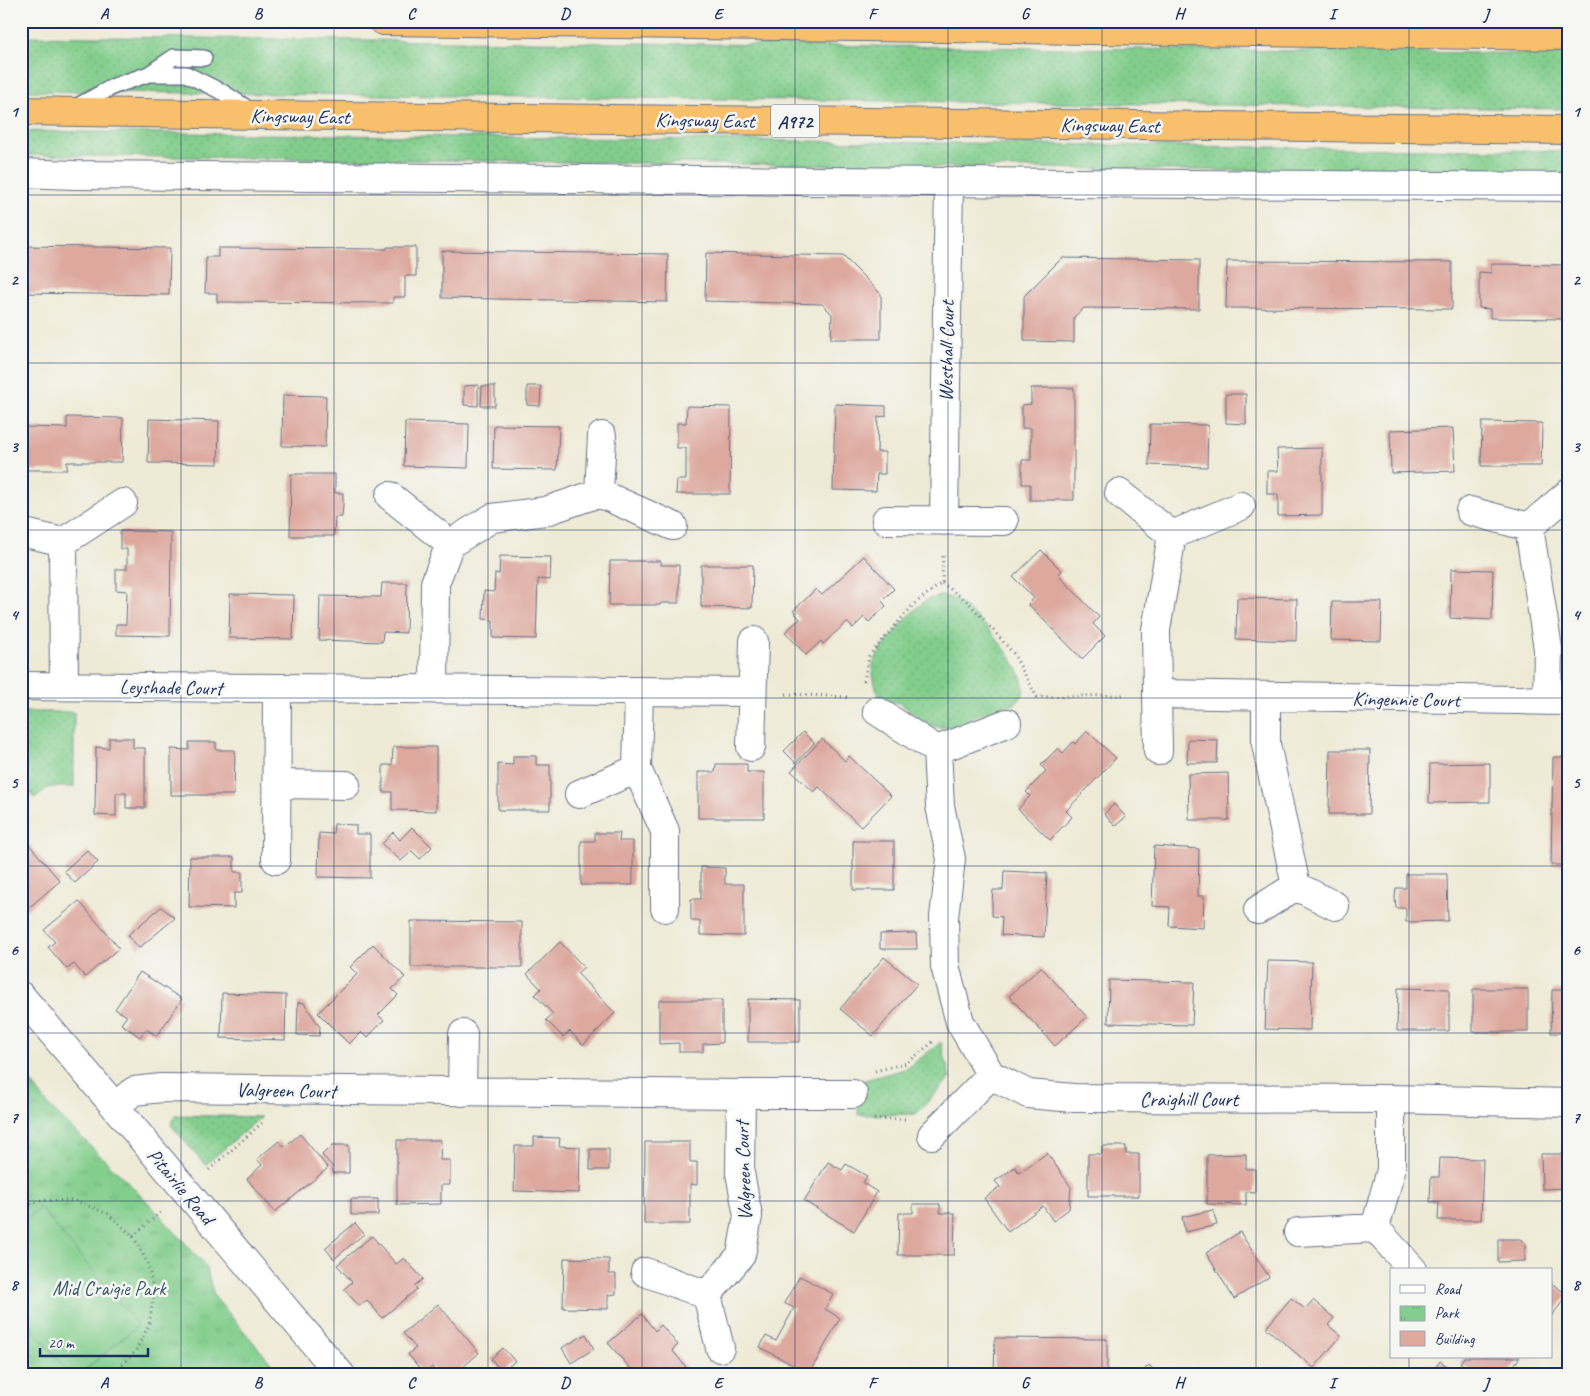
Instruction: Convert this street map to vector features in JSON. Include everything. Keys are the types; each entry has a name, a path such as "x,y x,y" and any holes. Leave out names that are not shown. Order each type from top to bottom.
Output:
{"highway":[{"path":"383,21 1470,28 1569,36"},
{"name":"Kingsway East","path":"21,111 1569,130"}],"street":[{"path":"21,173 1569,186"},
{"name":"Westhall Court","path":"944,521 949,181"},
{"path":"598,493 602,436"},
{"path":"434,690 435,583 450,544 492,518 546,511 598,493 673,526"},
{"path":"1119,493 1172,536"},
{"path":"1470,511 1529,527 1569,493"},
{"path":"390,496 450,544"},
{"path":"21,532 63,542 123,503"},
{"path":"1172,536 1241,506"},
{"path":"886,520 1004,521"},
{"name":"Kingennie Court","path":"1157,694 1558,701 1529,527"},
{"path":"1158,751 1156,630 1172,536"},
{"path":"63,542 64,686"},
{"path":"751,747 754,640"},
{"name":"Leyshade Court","path":"21,686 752,692"},
{"path":"276,860 277,688"},
{"path":"639,691 637,769 664,831 665,908"},
{"path":"1266,696 1266,744 1296,886"},
{"path":"870,700 937,750"},
{"path":"937,750 1008,723"},
{"path":"932,1135 991,1075 960,1022 945,966 944,917 951,859 940,806 937,750"},
{"path":"579,794 637,769"},
{"path":"276,784 346,785"},
{"path":"1296,886 1335,906"},
{"path":"1258,910 1296,886"},
{"name":"Pitairlie Road","path":"21,996 341,1375"},
{"path":"462,1092 463,1034"},
{"name":"Craighill Court","path":"991,1075 1028,1094 1074,1098 1391,1099 1569,1103"},
{"name":"Valgreen Court","path":"115,1106 134,1091 161,1088 853,1094"},
{"name":"Valgreen Court","path":"707,1296 741,1255 748,1216 740,1173 741,1094"},
{"path":"1375,1228 1391,1170 1391,1099"},
{"path":"1298,1232 1375,1228"},
{"path":"1375,1228 1411,1268"},
{"path":"645,1272 707,1296 720,1348"}],"lane":[{"path":"67,112 114,86 149,74 174,57 204,58"},
{"path":"149,74 186,74 224,93 259,115"}],"path":[{"path":"870,700 869,656 914,604 942,583 944,549"},
{"path":"942,583 968,602 1013,653 1037,697 1157,694"},
{"path":"752,692 851,697"},
{"path":"932,1135 916,1119 853,1119 853,1077 907,1063 960,1022"},
{"path":"21,1207 44,1200 77,1201 108,1214 133,1236 148,1264 154,1294 149,1325 135,1352 111,1375"}],"green space":[{"path":"21,36 1569,54 1569,109 21,91"},
{"path":"21,131 1569,151 1569,175 21,155"},
{"path":"940,596 950,597 960,604 973,614 1000,642 1020,674 1023,687 1021,698 1014,704 983,713 955,725 937,727 919,719 900,704 881,698 878,694 874,678 873,665 889,639 905,620 925,601"},
{"path":"21,712 74,712 74,787 49,787 34,798 21,783"},
{"path":"941,1042 950,1078 916,1114 858,1115 858,1082 908,1068"},
{"name":"Mid Craigie Park","path":"21,1068 48,1105 143,1197 206,1266 214,1296 281,1375 21,1375"},
{"path":"175,1115 261,1117 205,1165 171,1125"},
{"path":"40,1208 138,1325 79,1375 71,1375 21,1315 21,1224"}],"building":[{"path":"21,246 170,248 169,295 21,293"},
{"path":"387,247 416,247 416,276 405,276 405,297 393,297 393,303 217,302 217,293 205,293 206,257 218,257 218,248 387,249"},
{"path":"442,251 668,254 667,302 442,298"},
{"path":"706,253 843,256 881,294 881,339 831,339 832,314 822,304 705,301"},
{"path":"1062,258 1199,260 1199,309 1084,308 1074,317 1074,342 1024,341 1024,296"},
{"path":"1227,261 1452,262 1452,309 1226,308"},
{"path":"1491,264 1569,265 1569,319 1490,318 1490,309 1479,308 1479,272 1491,273"},
{"path":"478,385 478,406 464,405 464,386"},
{"path":"482,386 495,386 495,406 481,406"},
{"path":"527,386 541,386 540,406 527,405"},
{"path":"1031,388 1074,388 1074,500 1030,500 1030,484 1022,484 1022,460 1031,460 1031,428 1022,428 1022,405 1031,404"},
{"path":"1226,394 1246,394 1246,424 1226,423"},
{"path":"283,395 326,396 325,447 282,446"},
{"path":"835,404 886,406 886,416 878,417 877,452 885,452 885,474 877,474 876,491 833,490"},
{"path":"687,406 731,407 730,494 676,494 677,480 686,480 686,448 677,448 677,423 686,423"},
{"path":"67,417 123,418 122,462 67,462 67,470 21,470 21,427 67,428"},
{"path":"149,419 219,421 218,464 148,463"},
{"path":"405,422 469,424 468,468 404,466"},
{"path":"1482,422 1542,423 1541,466 1481,466"},
{"path":"1150,424 1208,425 1207,467 1149,465"},
{"path":"494,425 559,426 557,470 493,469"},
{"path":"1453,428 1455,471 1391,473 1390,430"},
{"path":"1322,448 1322,515 1278,516 1278,494 1267,494 1267,471 1278,471 1277,449"},
{"path":"291,474 335,474 335,493 343,493 343,505 342,517 335,517 334,536 290,536"},
{"path":"120,531 171,532 170,636 116,635 116,624 126,624 127,591 116,590 116,569 127,569 127,549 120,549"},
{"path":"1041,550 1062,571 1058,575 1099,617 1093,624 1105,636 1082,659 1028,604 1034,598 1013,577"},
{"path":"500,556 551,557 550,580 538,579 536,639 493,638 493,620 483,619 484,591 494,592 495,573 499,574"},
{"path":"864,556 894,589 882,601 886,606 869,622 864,617 853,628 847,622 823,644 821,641 806,655 785,632 800,619 793,611 816,589 822,595"},
{"path":"610,561 661,561 661,565 679,565 679,603 609,605"},
{"path":"701,565 753,565 752,608 701,607"},
{"path":"1451,569 1493,570 1492,620 1450,618"},
{"path":"382,583 407,583 406,633 383,632 382,642 319,640 320,596 381,597"},
{"path":"230,594 294,595 293,639 229,638"},
{"path":"1237,598 1297,599 1296,641 1236,639"},
{"path":"1332,602 1382,602 1381,641 1331,640"},
{"path":"1087,731 1116,758 1066,811 1072,817 1050,840 1018,809 1030,796 1026,792 1046,771 1041,765 1058,748 1063,753"},
{"path":"803,732 814,743 796,763 784,751"},
{"path":"109,738 133,738 133,748 145,748 145,808 126,808 126,793 116,793 116,816 95,815 96,747 109,748"},
{"path":"822,739 845,761 849,756 891,796 861,827 819,787 814,792 791,771"},
{"path":"1188,739 1218,740 1217,763 1187,763"},
{"path":"189,742 216,742 216,750 235,750 234,795 171,795 171,749 189,750"},
{"path":"393,747 436,747 436,811 392,810 392,792 383,792 383,765 392,765"},
{"path":"1330,750 1370,750 1369,814 1329,814"},
{"path":"513,756 536,756 536,765 550,765 550,810 498,810 498,764 513,765"},
{"path":"1553,757 1569,757 1569,865 1551,865"},
{"path":"1490,763 1490,802 1429,803 1430,764"},
{"path":"716,764 747,764 747,772 764,772 764,818 698,818 698,772 715,772"},
{"path":"1228,773 1229,820 1189,820 1188,774"},
{"path":"1114,804 1126,817 1115,826 1104,814"},
{"path":"334,824 356,825 356,834 370,834 370,878 318,877 319,833 333,834"},
{"path":"412,827 432,847 420,859 412,851 401,861 382,844 393,832 400,840"},
{"path":"595,833 620,833 619,841 633,841 633,885 581,885 581,841 595,841"},
{"path":"21,835 60,881 26,910 21,904"},
{"path":"853,841 894,841 894,890 853,890"},
{"path":"1154,846 1199,849 1198,896 1204,896 1203,928 1169,926 1170,907 1152,906"},
{"path":"87,850 98,862 75,883 64,871"},
{"path":"190,857 234,857 234,872 242,872 242,893 234,893 234,908 189,907"},
{"path":"701,867 725,868 725,884 744,884 744,936 700,935 700,921 691,921 691,899 701,899"},
{"path":"1004,871 1047,873 1044,937 1001,935 1002,917 992,916 992,903 993,890 1003,890"},
{"path":"1406,874 1447,874 1448,921 1406,922 1406,908 1396,908 1395,898 1396,888 1406,888"},
{"path":"79,901 119,948 85,977 74,964 67,969 48,947 55,942 44,930"},
{"path":"161,907 175,918 139,948 128,935"},
{"path":"411,921 522,922 522,967 411,967"},
{"path":"916,933 917,949 880,949 880,934"},
{"path":"560,942 584,967 577,973 615,1013 583,1045 570,1031 563,1037 546,1020 553,1014 535,995 541,989 527,974"},
{"path":"373,944 405,977 392,989 398,995 378,1015 384,1020 367,1038 361,1032 349,1044 318,1013 357,974 350,967"},
{"path":"884,957 917,984 873,1036 840,1009"},
{"path":"1268,961 1312,962 1310,1030 1265,1029"},
{"path":"1041,967 1087,1017 1055,1046 1009,996"},
{"path":"140,972 182,999 157,1036 146,1029 140,1037 121,1024 127,1016 115,1009"},
{"path":"1109,980 1194,982 1192,1025 1108,1023"},
{"path":"1398,988 1449,989 1449,1031 1397,1031"},
{"path":"1473,989 1528,989 1528,1032 1473,1032"},
{"path":"1552,990 1569,990 1569,1033 1551,1033"},
{"path":"222,993 286,995 285,1040 221,1038"},
{"path":"748,999 800,1000 800,1042 748,1042"},
{"path":"659,1000 722,1000 722,1043 703,1044 703,1052 679,1052 679,1043 659,1044"},
{"path":"298,1002 304,1003 320,1027 319,1036 297,1035"},
{"path":"300,1134 328,1168 275,1212 247,1179 262,1165 257,1159 279,1141 284,1147"},
{"path":"534,1137 560,1138 559,1146 580,1147 579,1193 514,1191 515,1146 534,1146"},
{"path":"397,1140 441,1140 440,1160 450,1160 450,1185 441,1185 441,1204 397,1205"},
{"path":"645,1142 690,1142 690,1162 697,1162 697,1185 690,1184 690,1224 644,1224"},
{"path":"332,1145 349,1145 349,1173 333,1173 332,1166 322,1155"},
{"path":"1102,1146 1126,1146 1126,1154 1139,1154 1139,1196 1088,1196 1088,1154 1102,1154"},
{"path":"590,1149 609,1149 609,1170 590,1170"},
{"path":"1047,1153 1071,1187 1069,1209 1053,1221 1043,1206 1008,1232 984,1198 1000,1187 995,1181 1015,1167 1019,1173"},
{"path":"1246,1154 1246,1169 1255,1169 1255,1193 1246,1192 1246,1205 1207,1204 1207,1155"},
{"path":"1541,1154 1569,1154 1569,1188 1542,1189"},
{"path":"1440,1158 1483,1159 1481,1220 1438,1220 1439,1202 1430,1202 1431,1177 1439,1177"},
{"path":"828,1162 842,1170 846,1164 867,1176 863,1183 877,1192 854,1231 804,1201"},
{"path":"351,1199 378,1199 378,1215 351,1215"},
{"path":"913,1204 940,1204 940,1213 955,1213 954,1255 898,1255 899,1213 913,1213"},
{"path":"1213,1210 1217,1225 1185,1232 1182,1217"},
{"path":"355,1223 364,1234 334,1259 325,1248"},
{"path":"1240,1232 1269,1277 1234,1299 1206,1253"},
{"path":"372,1236 396,1264 404,1258 423,1279 414,1286 417,1289 382,1318 367,1300 359,1306 344,1289 352,1282 337,1265"},
{"path":"1498,1239 1520,1239 1525,1243 1525,1261 1498,1262"},
{"path":"564,1258 609,1259 609,1274 616,1274 616,1294 608,1295 608,1309 563,1308"},
{"path":"800,1276 833,1294 825,1309 840,1318 809,1374 760,1347 766,1336 776,1341 794,1308 784,1303"},
{"path":"1552,1284 1568,1295 1552,1315"},
{"path":"1291,1298 1305,1309 1313,1300 1334,1318 1328,1325 1341,1336 1314,1368 1266,1328"},
{"path":"438,1304 479,1353 454,1375 438,1375 432,1367 424,1374 408,1354 416,1348 403,1333"},
{"path":"642,1314 655,1331 661,1325 678,1345 672,1350 686,1367 677,1375 636,1375 608,1343"},
{"path":"586,1334 594,1349 571,1363 562,1348"},
{"path":"995,1338 1107,1339 1107,1375 994,1375"},
{"path":"503,1348 515,1361 502,1372 491,1359"},
{"path":"1463,1358 1519,1358 1507,1375 1476,1375 1460,1363"},
{"path":"1440,1361 1459,1375 1430,1375"},
{"path":"1149,1365 1159,1375 1139,1375"}]}
